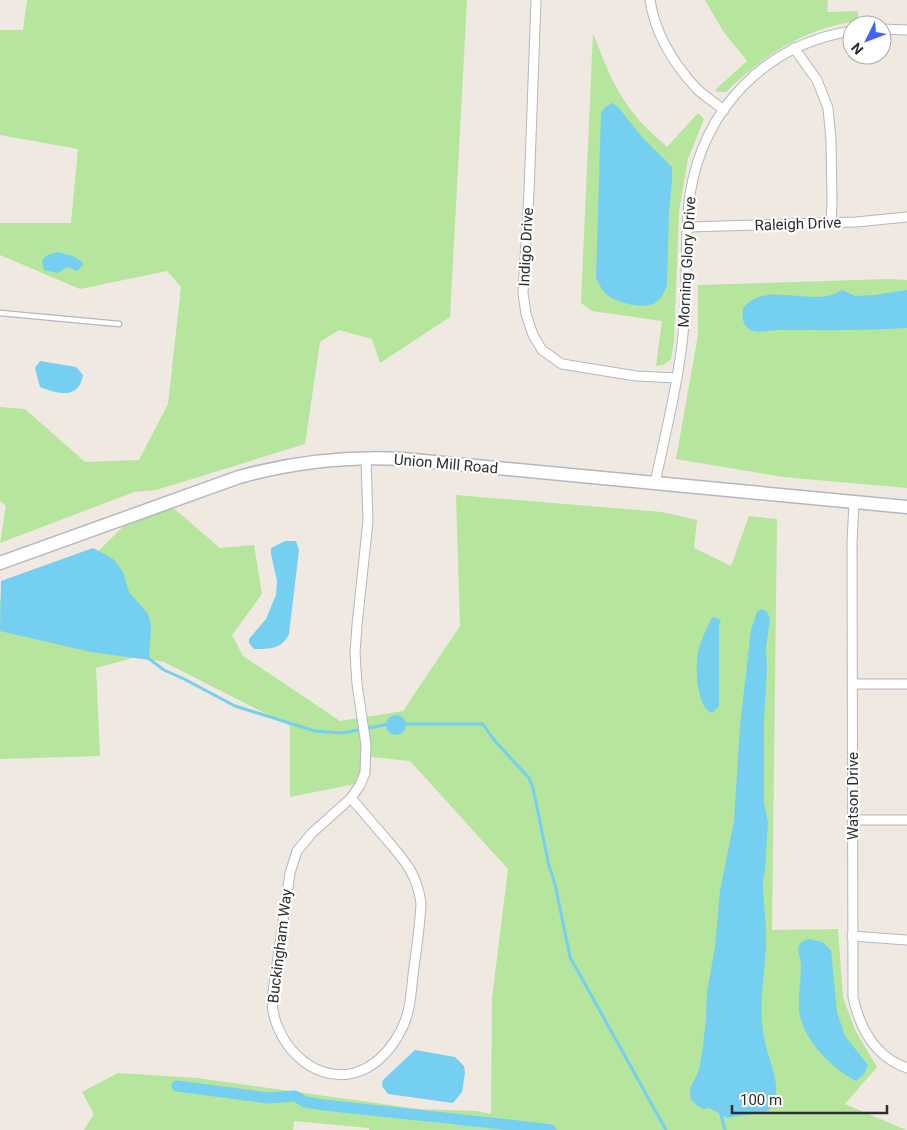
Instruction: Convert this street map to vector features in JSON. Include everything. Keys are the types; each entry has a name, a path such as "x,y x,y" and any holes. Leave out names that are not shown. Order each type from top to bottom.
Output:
{"street":[{"name":"Indigo Drive","path":"536,0 530,192 524,293 526,314 533,335 542,350 562,364 636,376 677,378"},
{"path":"650,0 655,24 672,55 697,89 724,110"},
{"path":"892,29 907,30"},
{"name":"Morning Glory Drive","path":"655,483 677,378 684,323 690,196 696,169 710,131 742,87 762,68 794,48 819,38 842,33"},
{"path":"794,48 817,80 828,108 831,134 831,223"},
{"name":"Raleigh Drive","path":"688,228 831,223 907,217"},
{"name":"Union Mill Road","path":"0,563 239,477 272,468 316,461 366,458 403,460 907,507"},
{"name":"Buckingham Way","path":"351,798 397,850 411,869 421,903 412,988 404,1024 399,1035 384,1056 375,1063 353,1073 341,1074 317,1069 296,1055 281,1036 275,1024 272,1012 272,999 290,873 297,851 308,837 351,798 360,785 367,759 355,653 368,521 366,458"},
{"name":"Watson Drive","path":"854,502 852,543 853,997 860,1023 866,1034 892,1062 907,1068"},
{"path":"853,684 907,684"},
{"path":"853,820 907,820"},
{"path":"852,936 907,940"}],"lane":[{"path":"0,314 119,324"}],"green space":[{"path":"27,0 467,0 450,317 380,363 372,339 339,330 320,342 305,444 156,490 134,492 0,543 6,506 0,501 0,407 25,409 85,462 139,460 168,404 181,287 167,271 80,289 0,255 0,223 71,223 78,149 0,135 0,30 23,30"},
{"path":"705,0 828,0 827,12 858,11 858,15 842,15 842,24 820,30 786,45 755,66 726,92 718,92 715,90 747,61 723,31"},
{"path":"593,33 619,92 639,120 667,147 698,113 704,119 688,159 679,211 674,341 671,359 663,365 656,366 662,321 592,311 581,303"},
{"path":"907,280 907,488 783,477 676,459 698,335 698,285"},
{"path":"456,495 662,512 697,520 694,548 731,566 749,516 777,519 772,930 838,929 843,997 855,1030 877,1067 845,1104 906,1130 369,1130 369,1128 294,1121 293,1130 84,1130 94,1114 82,1092 118,1073 197,1078 419,1109 477,1111 491,1114 492,998 508,869 410,761 371,757 365,782 290,797 290,726 164,662 136,657 96,668 100,756 0,759 0,599 84,565 131,519 170,505 220,548 254,545 262,594 232,635 243,656 340,721 403,711 460,626"}],"water":[{"path":"612,103 618,107 641,136 672,167 667,285 664,293 656,303 643,306 631,305 610,297 605,293 596,278 601,113 605,107"},
{"path":"58,252 73,256 82,262 83,265 77,271 67,267 58,273 44,270 42,262 45,257"},
{"path":"842,290 855,296 907,290 907,328 760,332 749,329 744,322 743,308 752,300 762,296 820,297 832,295"},
{"path":"40,361 76,367 83,375 81,383 72,392 66,393 53,392 40,387 35,368"},
{"path":"285,541 296,541 299,550 289,634 283,643 275,647 254,649 249,643 249,639 266,619 276,595 277,581 271,548"},
{"path":"93,548 116,562 123,572 129,592 148,614 151,625 149,660 91,652 0,631 1,581"},
{"path":"762,609 766,611 770,618 766,648 767,668 764,720 764,803 768,822 763,881 766,938 762,1021 763,1033 775,1080 776,1096 768,1111 727,1118 708,1108 703,1109 698,1106 691,1100 690,1089 699,1070 703,1046 707,992 715,947 720,891 734,821 740,726 751,630 757,612"},
{"path":"714,617 721,620 719,624 719,706 712,713 706,709 699,693 697,664 699,648 711,619"},
{"path":"396,715 403,718 406,725 403,732 396,735 389,732 386,725 389,718"},
{"path":"809,939 822,942 831,950 837,1012 845,1036 868,1065 864,1074 856,1081 819,1052 801,1021 799,1005 801,966 798,950 803,941"},
{"path":"415,1050 455,1057 464,1066 465,1073 462,1092 453,1103 388,1094 382,1086 383,1080"}],"waterway":[{"path":"148,658 164,670 235,706 315,731 342,733 389,724"},
{"path":"402,724 483,724 494,740 529,778 533,788 549,866 555,884 570,957 666,1130"},
{"path":"177,1086 268,1098 295,1096 305,1102 316,1104 551,1130"},
{"path":"720,1111 725,1130"}]}
